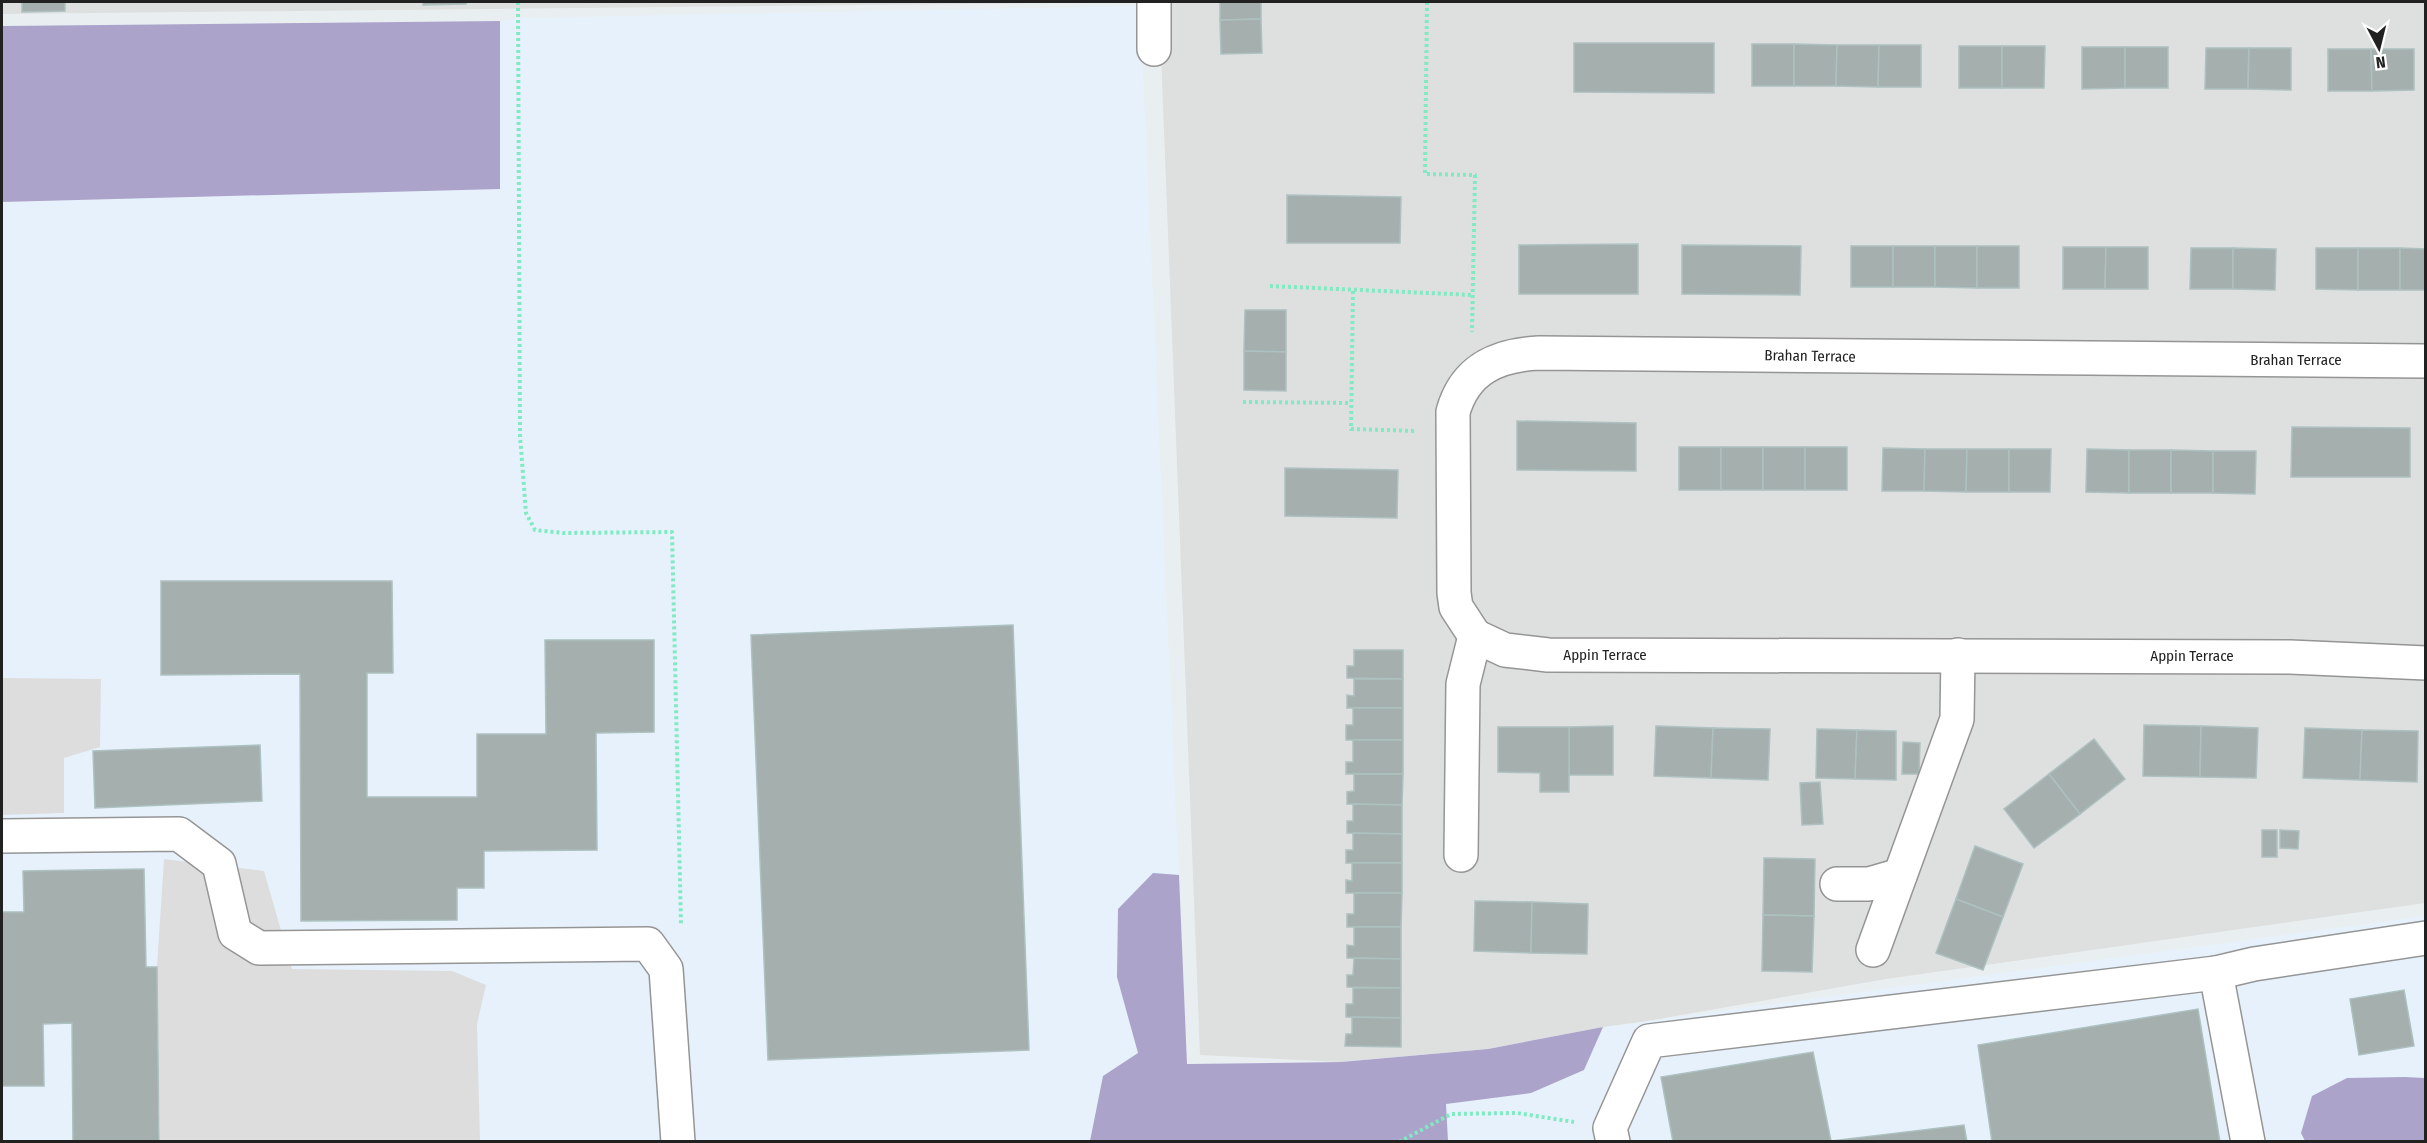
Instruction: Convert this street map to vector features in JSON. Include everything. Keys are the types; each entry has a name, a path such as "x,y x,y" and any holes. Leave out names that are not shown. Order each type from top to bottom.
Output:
{"street":[{"path":"1154,2 1154,50"},
{"name":"Brahan Terrace","path":"1475,636 1456,607 1454,593 1453,412 1459,393 1471,378 1502,358 1539,353 2426,361"},
{"path":"1461,855 1463,684 1475,636"},
{"name":"Appin Terrace","path":"1475,636 1505,650 1548,655 2305,657 2426,663"},
{"path":"1873,950 1957,719 1959,655"},
{"path":"2,836 179,834 219,864 235,933 259,948 648,944 666,969 678,1142"},
{"path":"1838,884 1869,884 1900,875"},
{"path":"1612,1135 1649,1041 2216,973 2254,964 2426,938"},
{"path":"2216,973 2248,1142"}],"path":[{"path":"518,2 520,435 526,513 535,530 563,533 672,532 682,958 666,969"},
{"path":"1427,2 1425,174 1475,175 1471,378"},
{"path":"1270,286 1473,295"},
{"path":"1353,291 1351,429 1454,432"},
{"path":"1243,402 1351,403"},
{"path":"1399,1142 1451,1114 1517,1113 1612,1135"}],"shaded area":[{"path":"2,2 1159,2 2,14"},
{"path":"1159,2 2425,2 2425,903 1886,979 1488,1049 1341,1062 1200,1055"},
{"path":"1140,6 1187,1064 1341,1062 1488,1049 1603,1027 2425,916 2425,1141 2,1141 2,26 500,21 519,18"},
{"path":"500,21 500,189 2,202 2,26"},
{"path":"2,678 101,679 100,747 64,758 64,813 2,815"},
{"path":"164,859 264,871 292,969 452,971 486,985 477,1024 480,1141 160,1142 157,967"},
{"path":"1153,873 1179,875 1187,1064 1341,1062 1488,1049 1603,1027 1584,1070 1531,1093 1446,1104 1448,1141 1090,1141 1103,1076 1138,1053 1117,977 1118,909"},
{"path":"2347,1078 2425,1078 2425,1141 2305,1141 2301,1133 2312,1096"}],"building":[{"path":"22,2 65,2 65,11 22,12"},
{"path":"423,2 466,2 466,4 423,5"},
{"path":"1220,2 1261,2 1261,19 1220,20"},
{"path":"1261,19 1262,53 1221,54 1220,20"},
{"path":"1574,43 1714,43 1714,93 1574,92"},
{"path":"1752,44 1794,44 1794,86 1752,86"},
{"path":"1794,44 1837,45 1836,86 1794,86"},
{"path":"1837,45 1879,45 1878,87 1836,86"},
{"path":"1879,45 1921,45 1921,87 1878,87"},
{"path":"1959,46 2002,46 2002,88 1959,88"},
{"path":"2002,46 2045,46 2044,88 2002,88"},
{"path":"2082,47 2125,47 2125,88 2082,89"},
{"path":"2125,47 2168,47 2168,88 2125,88"},
{"path":"2206,48 2249,48 2248,89 2205,89"},
{"path":"2249,48 2291,48 2291,90 2248,89"},
{"path":"2328,49 2371,49 2372,91 2328,91"},
{"path":"2371,49 2414,49 2414,90 2372,91"},
{"path":"1287,195 1401,197 1400,243 1287,243"},
{"path":"1638,244 1638,294 1519,294 1519,245"},
{"path":"1682,245 1801,246 1800,295 1682,294"},
{"path":"1851,246 1893,246 1893,287 1851,287"},
{"path":"1893,246 1935,246 1935,287 1893,287"},
{"path":"1935,246 1977,246 1977,288 1935,287"},
{"path":"1977,246 2019,246 2019,288 1977,288"},
{"path":"2063,247 2106,247 2105,289 2063,289"},
{"path":"2106,247 2148,247 2148,289 2105,289"},
{"path":"2191,248 2233,248 2233,289 2190,289"},
{"path":"2233,248 2276,249 2275,290 2233,289"},
{"path":"2316,248 2358,248 2358,290 2316,289"},
{"path":"2358,248 2400,248 2400,290 2358,290"},
{"path":"2400,248 2426,249 2426,290 2400,290"},
{"path":"1245,310 1286,310 1286,352 1244,351"},
{"path":"1244,351 1286,352 1286,391 1244,390"},
{"path":"1517,421 1636,423 1636,471 1517,470"},
{"path":"2292,427 2410,428 2410,477 2291,477"},
{"path":"1679,447 1721,447 1721,490 1679,490"},
{"path":"1721,447 1763,447 1763,490 1721,490"},
{"path":"1763,447 1805,447 1805,490 1763,490"},
{"path":"1805,447 1847,447 1847,490 1805,490"},
{"path":"1883,448 1925,449 1924,491 1882,491"},
{"path":"1925,449 1967,449 1966,492 1924,491"},
{"path":"1967,449 2009,449 2009,492 1966,492"},
{"path":"2009,449 2051,449 2050,492 2009,492"},
{"path":"2087,449 2129,450 2129,493 2086,492"},
{"path":"2129,450 2171,450 2171,493 2129,493"},
{"path":"2171,450 2213,451 2213,493 2171,493"},
{"path":"2213,451 2256,451 2255,494 2213,493"},
{"path":"1285,468 1398,470 1397,518 1285,516"},
{"path":"161,581 392,581 393,673 367,673 367,797 477,797 477,734 546,734 545,640 654,640 654,732 596,733 597,850 484,851 484,888 457,888 457,920 301,921 300,674 161,675"},
{"path":"1013,625 1029,1050 768,1060 751,635"},
{"path":"1354,650 1403,650 1403,679 1347,678 1347,666 1354,666"},
{"path":"1354,679 1403,679 1403,708 1347,708 1347,695 1354,696"},
{"path":"1353,708 1403,708 1403,740 1346,740 1346,725 1353,725"},
{"path":"2144,725 2201,726 2200,777 2143,776"},
{"path":"1613,726 1613,775 1569,775 1569,727"},
{"path":"1656,726 1713,728 1711,778 1654,776"},
{"path":"2201,726 2258,728 2256,778 2200,777"},
{"path":"1498,727 1569,727 1569,792 1540,792 1540,773 1498,772"},
{"path":"1713,728 1770,729 1768,780 1711,778"},
{"path":"2305,728 2362,730 2360,780 2303,778"},
{"path":"1817,729 1857,730 1855,779 1816,778"},
{"path":"1857,730 1896,731 1896,780 1855,779"},
{"path":"2362,730 2418,731 2417,782 2360,780"},
{"path":"2094,739 2125,779 2080,814 2049,774"},
{"path":"1353,740 1403,740 1403,774 1346,774 1346,762 1353,762"},
{"path":"1903,742 1920,743 1919,774 1902,774"},
{"path":"260,745 262,801 95,808 93,751"},
{"path":"1354,774 1403,774 1402,805 1347,804 1347,792 1354,791"},
{"path":"2049,774 2080,814 2034,848 2004,809"},
{"path":"1820,782 1823,824 1802,825 1800,783"},
{"path":"1353,804 1402,805 1402,834 1347,833 1347,821 1353,821"},
{"path":"2262,830 2277,830 2277,857 2262,857"},
{"path":"2280,830 2299,831 2298,849 2280,848"},
{"path":"1353,833 1402,834 1402,863 1346,863 1346,850 1353,850"},
{"path":"1975,846 2023,864 2003,917 1956,899"},
{"path":"1764,858 1815,859 1814,916 1763,915"},
{"path":"1352,863 1402,863 1402,893 1346,893 1346,880 1352,881"},
{"path":"144,869 146,967 157,967 159,1142 73,1142 72,1023 43,1024 44,1086 2,1086 2,912 24,912 23,871"},
{"path":"1354,893 1402,893 1401,927 1347,927 1347,914 1354,914"},
{"path":"1956,899 2003,917 1983,970 1936,953"},
{"path":"1475,901 1532,902 1531,953 1474,951"},
{"path":"1532,902 1588,904 1587,954 1531,953"},
{"path":"1763,915 1814,916 1812,972 1762,971"},
{"path":"1354,927 1401,927 1401,959 1347,958 1347,945 1354,946"},
{"path":"1354,958 1401,959 1401,988 1347,987 1347,975 1353,975"},
{"path":"1353,988 1401,988 1401,1018 1346,1017 1346,1004 1353,1004"},
{"path":"2404,990 2414,1046 2359,1055 2350,999"},
{"path":"2198,1009 2220,1142 1992,1142 1978,1045"},
{"path":"1352,1017 1401,1018 1401,1047 1345,1046 1346,1034 1352,1034"},
{"path":"1813,1052 1831,1141 1964,1125 1967,1142 1673,1142 1661,1077"}]}
